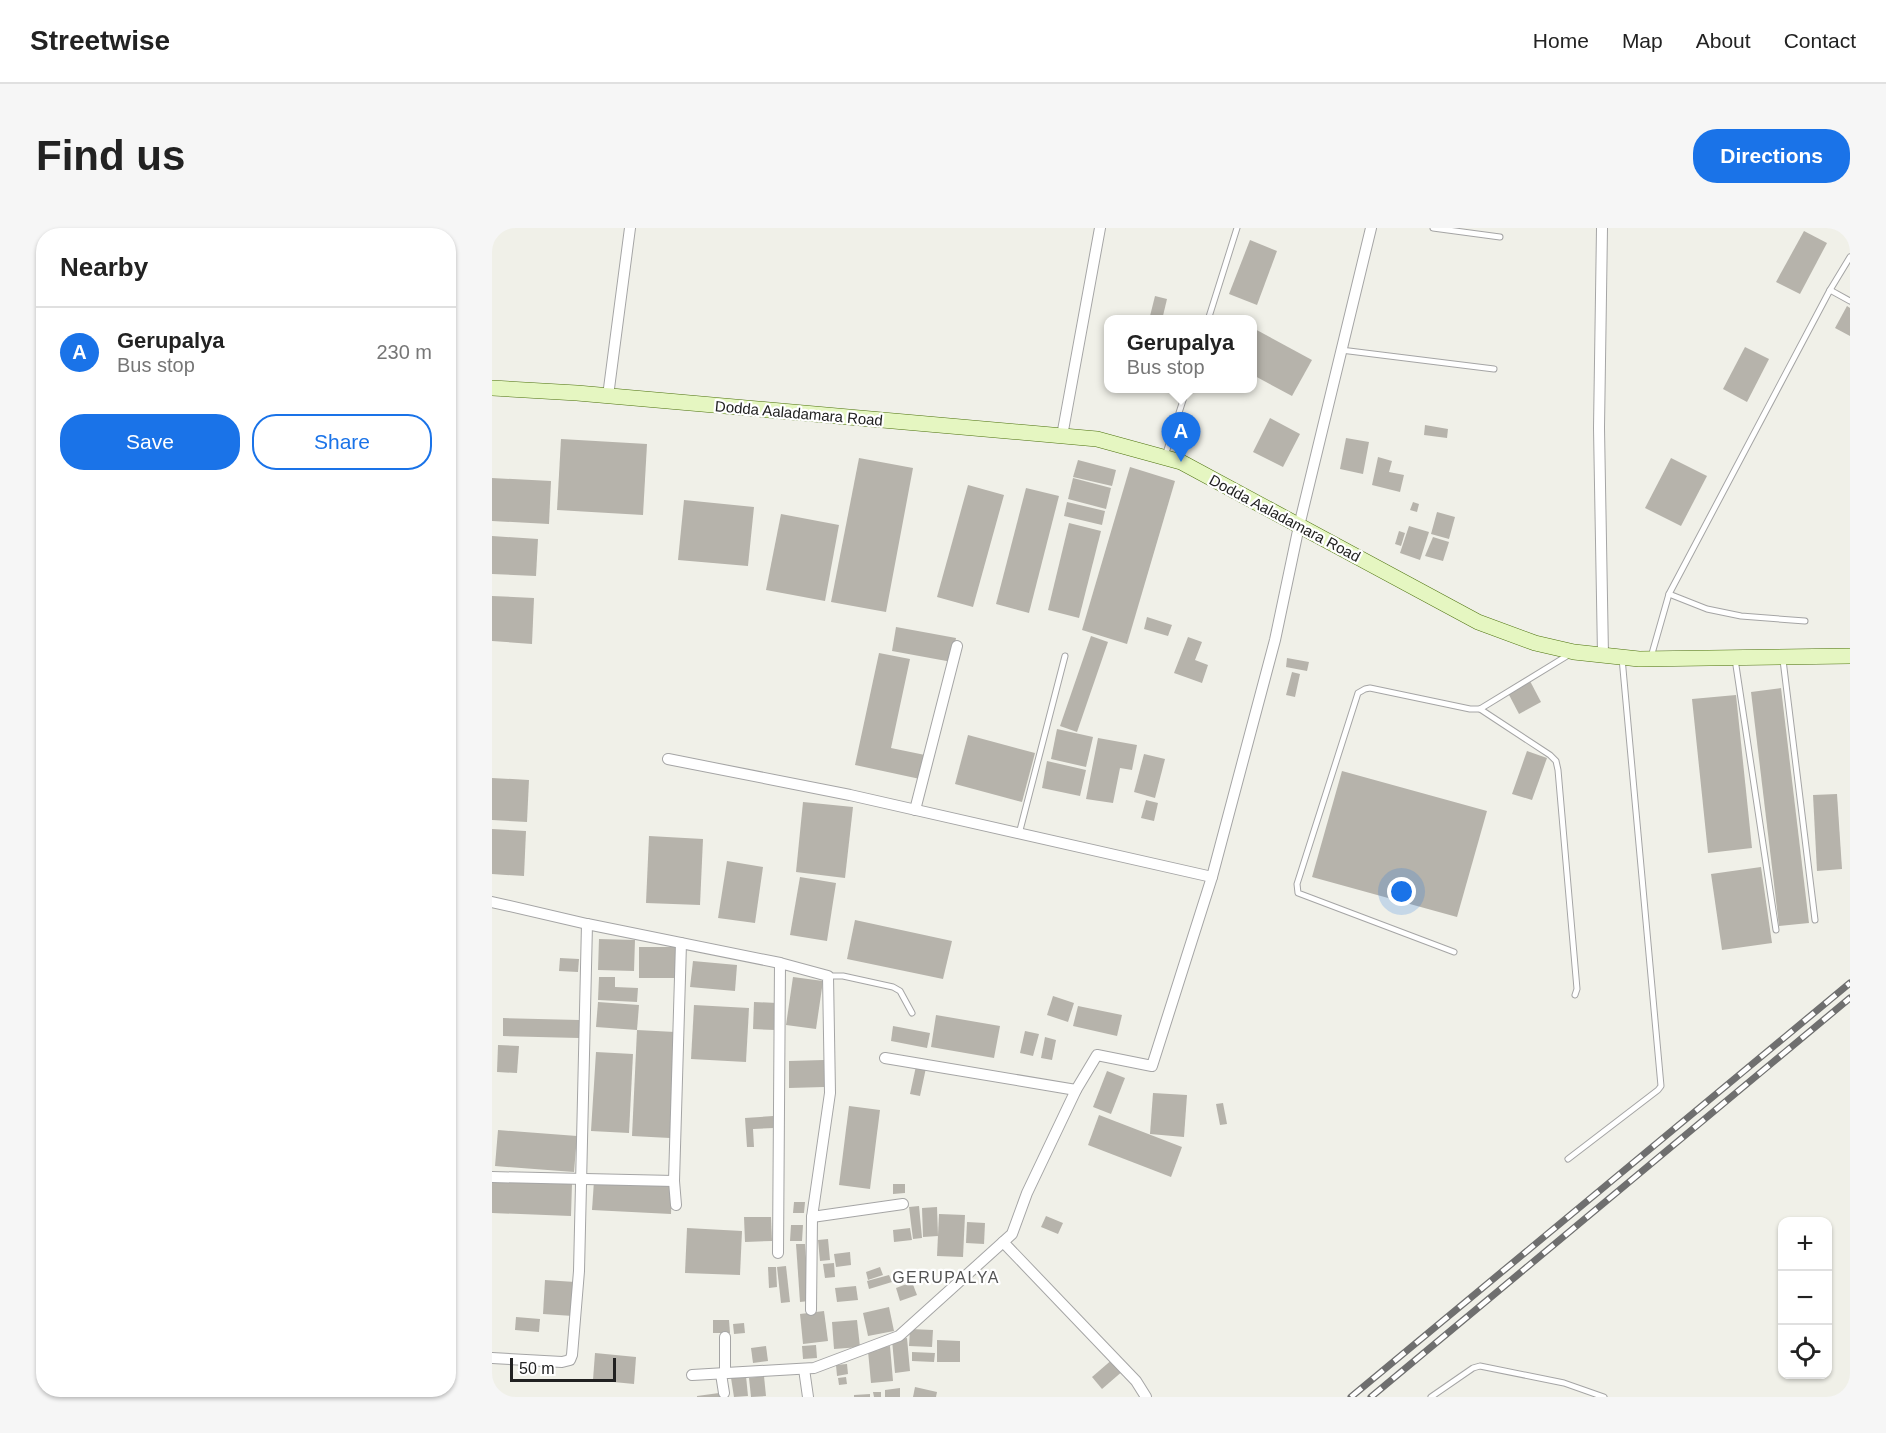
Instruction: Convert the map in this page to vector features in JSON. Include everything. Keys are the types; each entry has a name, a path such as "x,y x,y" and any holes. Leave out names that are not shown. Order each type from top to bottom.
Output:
{"main road":[{"name":"Dodda Aaladamara Road","path":"492,388 1097,439 1181,462 1478,622 1535,643 1574,652 1622,658 1850,656"}],"street":[{"path":"608,396 630,228"},
{"path":"1062,436 1100,228"},
{"path":"692,1375 814,1368 899,1336 1012,1234 1027,1193 1076,1090 1097,1055 1152,1066 1212,877 1275,640 1299,526 1371,228"},
{"path":"1602,228 1599,428 1603,655"},
{"path":"915,810 957,646"},
{"path":"668,759 915,810 1212,877"},
{"path":"492,911 492,902 586,924 780,963 828,976 830,1094 812,1217 811,1310"},
{"path":"492,1358 562,1362 570,1360 579,1272 586,924"},
{"path":"676,1205 674,1180 681,943"},
{"path":"778,1253 780,963"},
{"path":"885,1058 1076,1090"},
{"path":"492,1177 674,1180"},
{"path":"812,1217 903,1204"},
{"path":"1003,1242 1136,1381 1146,1397"},
{"path":"724,1393 725,1337"},
{"path":"804,1369 808,1397"}],"lane":[{"path":"1210,315 1237,228"},
{"path":"1433,228 1500,237"},
{"path":"1651,658 1669,594 1830,290 1850,257"},
{"path":"1830,290 1850,301"},
{"path":"1341,350 1494,369"},
{"path":"1165,458 1185,393"},
{"path":"1669,594 1707,609 1741,616 1805,621"},
{"path":"1454,952 1298,893 1297,884 1358,693 1370,688 1470,709 1480,709 1574,652"},
{"path":"1019,834 1065,656"},
{"path":"1783,656 1815,920"},
{"path":"1568,1159 1658,1090 1660,1086 1622,658"},
{"path":"1735,658 1776,930"},
{"path":"1480,709 1556,761 1577,989 1575,995"},
{"path":"828,976 843,976 893,987 900,991 912,1013"},
{"path":"1431,1397 1473,1368 1480,1366 1563,1383 1604,1397"}],"building":[{"path":"1804,231 1827,243 1800,294 1776,282"},
{"path":"1250,240 1277,251 1257,305 1229,294"},
{"path":"1155,296 1167,299 1163,315 1150,315"},
{"path":"1847,306 1850,308 1850,336 1835,328"},
{"path":"1257,330 1312,360 1292,396 1257,377"},
{"path":"1745,347 1769,359 1747,402 1723,389"},
{"path":"1270,418 1300,434 1283,467 1253,452"},
{"path":"1425,425 1448,429 1447,438 1424,435"},
{"path":"1346,438 1369,442 1363,474 1340,469"},
{"path":"561,439 647,444 643,515 557,510"},
{"path":"1378,457 1392,461 1389,472 1404,475 1400,492 1372,485"},
{"path":"859,458 913,468 886,612 831,602"},
{"path":"1671,458 1707,476 1681,526 1645,508"},
{"path":"1078,460 1116,470 1112,486 1073,477"},
{"path":"1130,467 1175,481 1127,644 1082,630"},
{"path":"492,478 551,481 549,524 492,521"},
{"path":"1073,478 1111,488 1106,509 1068,499"},
{"path":"968,485 1004,495 973,607 937,597"},
{"path":"1026,488 1059,496 1029,613 996,604"},
{"path":"684,500 754,507 748,566 678,560"},
{"path":"1067,502 1105,511 1102,525 1064,516"},
{"path":"1413,502 1419,504 1417,512 1410,510"},
{"path":"1437,512 1455,517 1449,539 1431,534"},
{"path":"781,514 839,525 825,601 766,590"},
{"path":"1069,523 1101,531 1079,618 1048,610"},
{"path":"1409,526 1429,532 1420,560 1400,553"},
{"path":"1399,531 1405,533 1401,546 1395,544"},
{"path":"492,536 538,539 536,576 492,574"},
{"path":"1433,537 1449,542 1443,561 1425,556"},
{"path":"492,596 534,598 532,644 492,641"},
{"path":"1147,617 1172,625 1168,636 1144,629"},
{"path":"896,627 956,638 952,662 892,651"},
{"path":"1091,636 1108,642 1077,732 1060,726"},
{"path":"1188,637 1202,642 1195,660 1208,665 1202,683 1174,673"},
{"path":"879,653 910,659 891,748 925,755 920,779 855,765"},
{"path":"1287,658 1309,662 1307,671 1286,667"},
{"path":"1292,672 1300,674 1295,697 1286,695"},
{"path":"1530,681 1541,702 1519,714 1508,693"},
{"path":"1781,688 1809,923 1779,926 1751,692"},
{"path":"1736,695 1752,848 1708,853 1692,699"},
{"path":"1057,729 1093,737 1086,767 1051,759"},
{"path":"968,735 1035,753 1022,802 955,784"},
{"path":"1098,738 1137,745 1132,770 1120,768 1113,803 1086,799"},
{"path":"1527,751 1547,758 1532,800 1512,794"},
{"path":"1144,754 1165,759 1155,798 1134,792"},
{"path":"1047,761 1086,770 1080,796 1042,788"},
{"path":"1342,771 1487,811 1457,917 1312,877"},
{"path":"492,778 529,780 527,822 492,820"},
{"path":"1837,794 1842,869 1817,871 1813,795"},
{"path":"1146,800 1158,803 1154,821 1141,818"},
{"path":"803,802 853,807 845,878 796,872"},
{"path":"492,829 526,831 524,876 492,874"},
{"path":"649,836 703,839 700,905 646,903"},
{"path":"727,861 763,867 755,923 718,918"},
{"path":"1761,867 1772,943 1722,950 1711,874"},
{"path":"800,877 836,883 827,941 790,935"},
{"path":"855,920 952,941 943,979 847,959"},
{"path":"599,939 635,940 634,971 598,970"},
{"path":"639,947 678,947 678,978 639,978"},
{"path":"560,958 579,959 578,972 559,971"},
{"path":"693,961 737,965 735,991 690,987"},
{"path":"599,977 615,977 615,987 638,988 637,1002 598,1000"},
{"path":"793,977 823,981 816,1029 786,1025"},
{"path":"1053,996 1074,1003 1068,1022 1047,1015"},
{"path":"598,1002 639,1005 637,1030 596,1027"},
{"path":"754,1002 777,1003 775,1030 753,1029"},
{"path":"694,1005 749,1008 746,1062 691,1059"},
{"path":"1078,1006 1122,1015 1117,1036 1073,1026"},
{"path":"936,1015 1000,1026 994,1058 931,1047"},
{"path":"503,1018 579,1020 579,1038 503,1036"},
{"path":"893,1026 930,1033 927,1048 891,1041"},
{"path":"637,1030 675,1032 670,1138 632,1136"},
{"path":"1025,1031 1039,1034 1033,1056 1020,1053"},
{"path":"1045,1037 1056,1040 1052,1060 1041,1058"},
{"path":"498,1045 519,1046 517,1073 497,1072"},
{"path":"596,1052 633,1054 629,1133 591,1131"},
{"path":"824,1060 824,1087 789,1088 789,1061"},
{"path":"916,1066 926,1068 920,1096 910,1094"},
{"path":"1107,1071 1125,1078 1111,1114 1093,1107"},
{"path":"1153,1093 1187,1095 1184,1137 1150,1134"},
{"path":"1223,1103 1227,1124 1220,1125 1216,1104"},
{"path":"849,1106 880,1110 870,1189 839,1185"},
{"path":"1099,1115 1182,1147 1171,1177 1088,1145"},
{"path":"773,1116 774,1128 753,1129 754,1147 747,1147 745,1118"},
{"path":"498,1130 577,1136 574,1172 495,1166"},
{"path":"492,1181 572,1183 571,1216 492,1213"},
{"path":"594,1181 672,1186 671,1214 592,1210"},
{"path":"893,1184 905,1184 905,1193 893,1194"},
{"path":"794,1202 805,1202 804,1213 793,1213"},
{"path":"919,1206 922,1238 913,1239 909,1207"},
{"path":"937,1207 938,1236 923,1237 922,1208"},
{"path":"939,1214 965,1215 963,1257 937,1256"},
{"path":"1046,1216 1063,1223 1058,1234 1041,1227"},
{"path":"744,1217 771,1217 772,1241 745,1242"},
{"path":"967,1222 985,1223 984,1244 966,1243"},
{"path":"791,1225 803,1225 802,1241 790,1241"},
{"path":"687,1228 742,1231 740,1275 685,1273"},
{"path":"910,1228 912,1240 894,1242 893,1230"},
{"path":"828,1239 830,1260 820,1261 818,1240"},
{"path":"796,1244 805,1244 809,1301 800,1302"},
{"path":"850,1252 851,1265 836,1267 834,1254"},
{"path":"834,1263 835,1277 825,1278 823,1264"},
{"path":"786,1266 790,1302 781,1303 777,1267"},
{"path":"768,1267 776,1267 777,1287 769,1288"},
{"path":"880,1267 883,1275 868,1280 866,1272"},
{"path":"889,1275 892,1282 869,1289 867,1281"},
{"path":"545,1280 575,1282 573,1316 543,1314"},
{"path":"912,1282 917,1295 900,1301 896,1288"},
{"path":"856,1286 858,1300 837,1302 835,1288"},
{"path":"889,1307 894,1331 868,1336 863,1313"},
{"path":"824,1311 828,1341 803,1344 800,1314"},
{"path":"516,1317 540,1319 539,1332 515,1330"},
{"path":"713,1320 729,1320 730,1333 713,1333"},
{"path":"857,1320 860,1347 834,1349 832,1322"},
{"path":"744,1323 745,1333 734,1334 733,1324"},
{"path":"910,1329 933,1330 932,1347 909,1346"},
{"path":"907,1338 910,1371 895,1373 892,1340"},
{"path":"937,1340 960,1341 960,1362 937,1362"},
{"path":"816,1345 817,1358 803,1359 802,1346"},
{"path":"766,1346 768,1361 753,1363 751,1348"},
{"path":"890,1346 893,1381 871,1383 868,1351"},
{"path":"912,1352 935,1353 934,1362 912,1361"},
{"path":"595,1353 636,1357 634,1384 593,1380"},
{"path":"1114,1358 1124,1370 1102,1389 1092,1377"},
{"path":"847,1364 848,1374 837,1376 836,1365"},
{"path":"746,1376 748,1396 734,1397 731,1378"},
{"path":"764,1376 766,1396 751,1397 749,1378"},
{"path":"846,1377 847,1384 839,1385 838,1378"},
{"path":"915,1387 937,1392 936,1397 913,1397"},
{"path":"900,1388 900,1397 885,1397 885,1390"},
{"path":"873,1392 881,1392 881,1397 874,1397"},
{"path":"719,1393 720,1397 697,1397 697,1396"},
{"path":"870,1394 870,1397 854,1397 854,1395"}],"railway":[{"path":"1351,1397 1850,983"},
{"path":"1371,1397 1850,998"}],"place":[{"name":"Gerupalya","path":"1181,462"}],"district":[{"name":"GERUPALYA","path":"946,1277"}]}
